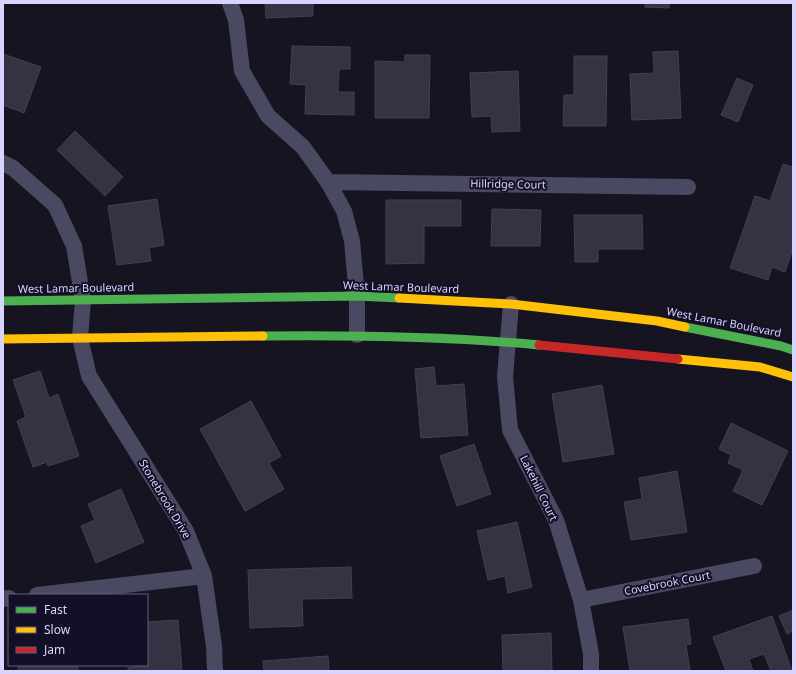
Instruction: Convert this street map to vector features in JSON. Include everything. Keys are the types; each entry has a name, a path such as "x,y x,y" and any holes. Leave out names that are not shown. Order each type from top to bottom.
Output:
{"main road":[{"name":"West Lamar Boulevard","path":"3,301 357,296 511,304 657,321 781,346 793,350"},
{"path":"3,339 357,335 508,342 760,366 793,377"}],"street":[{"path":"230,3 236,20 242,71 268,116 303,147 328,182 344,211 352,241 357,296 357,335"},
{"name":"Stonebrook Drive","path":"3,163 13,168 55,205 74,246 82,300 80,338 89,376 186,531 204,576 214,646 215,671"},
{"name":"Hillridge Court","path":"328,182 688,187"},
{"name":"Lakehill Court","path":"511,304 505,377 510,430 556,520 581,600 591,654 591,671"},
{"name":"Covebrook Court","path":"581,600 754,566"},
{"path":"46,594 204,576"}],"building":[{"path":"265,3 313,3 313,16 266,18"},
{"path":"645,3 669,3 669,8 645,7"},
{"path":"292,46 350,47 350,69 339,69 338,92 354,92 354,115 305,114 306,85 290,84"},
{"path":"678,51 681,118 632,120 630,74 654,73 653,52"},
{"path":"3,54 41,67 24,113 3,105"},
{"path":"405,55 430,55 429,118 375,118 375,61 405,62"},
{"path":"574,56 607,56 606,126 563,126 564,95 574,95"},
{"path":"518,71 520,131 492,132 491,116 472,117 470,73"},
{"path":"737,78 753,85 738,122 721,115"},
{"path":"75,131 123,177 105,196 57,150"},
{"path":"783,164 793,167 793,248 785,272 772,267 768,280 730,268 755,196 770,201"},
{"path":"157,199 164,245 149,248 151,261 117,265 108,206"},
{"path":"386,200 461,200 461,226 424,226 424,263 386,264"},
{"path":"492,209 541,210 540,246 491,246"},
{"path":"574,215 642,215 643,249 598,249 598,262 575,262"},
{"path":"434,367 436,386 464,384 468,435 421,438 415,369"},
{"path":"40,371 49,398 58,394 79,456 48,466 47,462 33,467 17,421 26,417 13,380"},
{"path":"602,385 614,454 563,462 552,394"},
{"path":"251,401 281,456 269,463 284,489 245,511 200,429"},
{"path":"731,423 788,451 762,505 733,491 743,470 728,463 731,455 719,449"},
{"path":"474,444 491,494 457,506 440,456"},
{"path":"677,471 687,532 631,540 624,502 642,499 639,478"},
{"path":"121,489 144,542 96,563 81,526 95,520 88,504"},
{"path":"517,522 532,587 508,593 505,576 488,580 477,531"},
{"path":"351,567 352,598 302,599 303,626 250,628 248,570"},
{"path":"793,610 793,631 787,634 779,616"},
{"path":"772,616 792,671 771,671 764,654 749,659 753,671 726,671 713,637"},
{"path":"688,619 691,644 686,645 690,671 630,671 623,627"},
{"path":"178,620 182,671 128,671 128,668 134,666 148,666 148,622"},
{"path":"551,633 552,671 503,671 502,635"},
{"path":"328,656 329,671 264,671 263,661"},
{"path":"18,666 78,666 78,671 18,671"}],"traffic: fast":[{"path":"3,301 357,296 399,298"},
{"path":"685,327 781,346 793,350"},
{"path":"263,336 401,337 539,345"}],"traffic: slow":[{"path":"399,298 511,304 657,321 685,327"},
{"path":"3,339 263,336"},
{"path":"678,359 760,367 793,377"}],"traffic: jam":[{"path":"539,345 678,359"}]}
